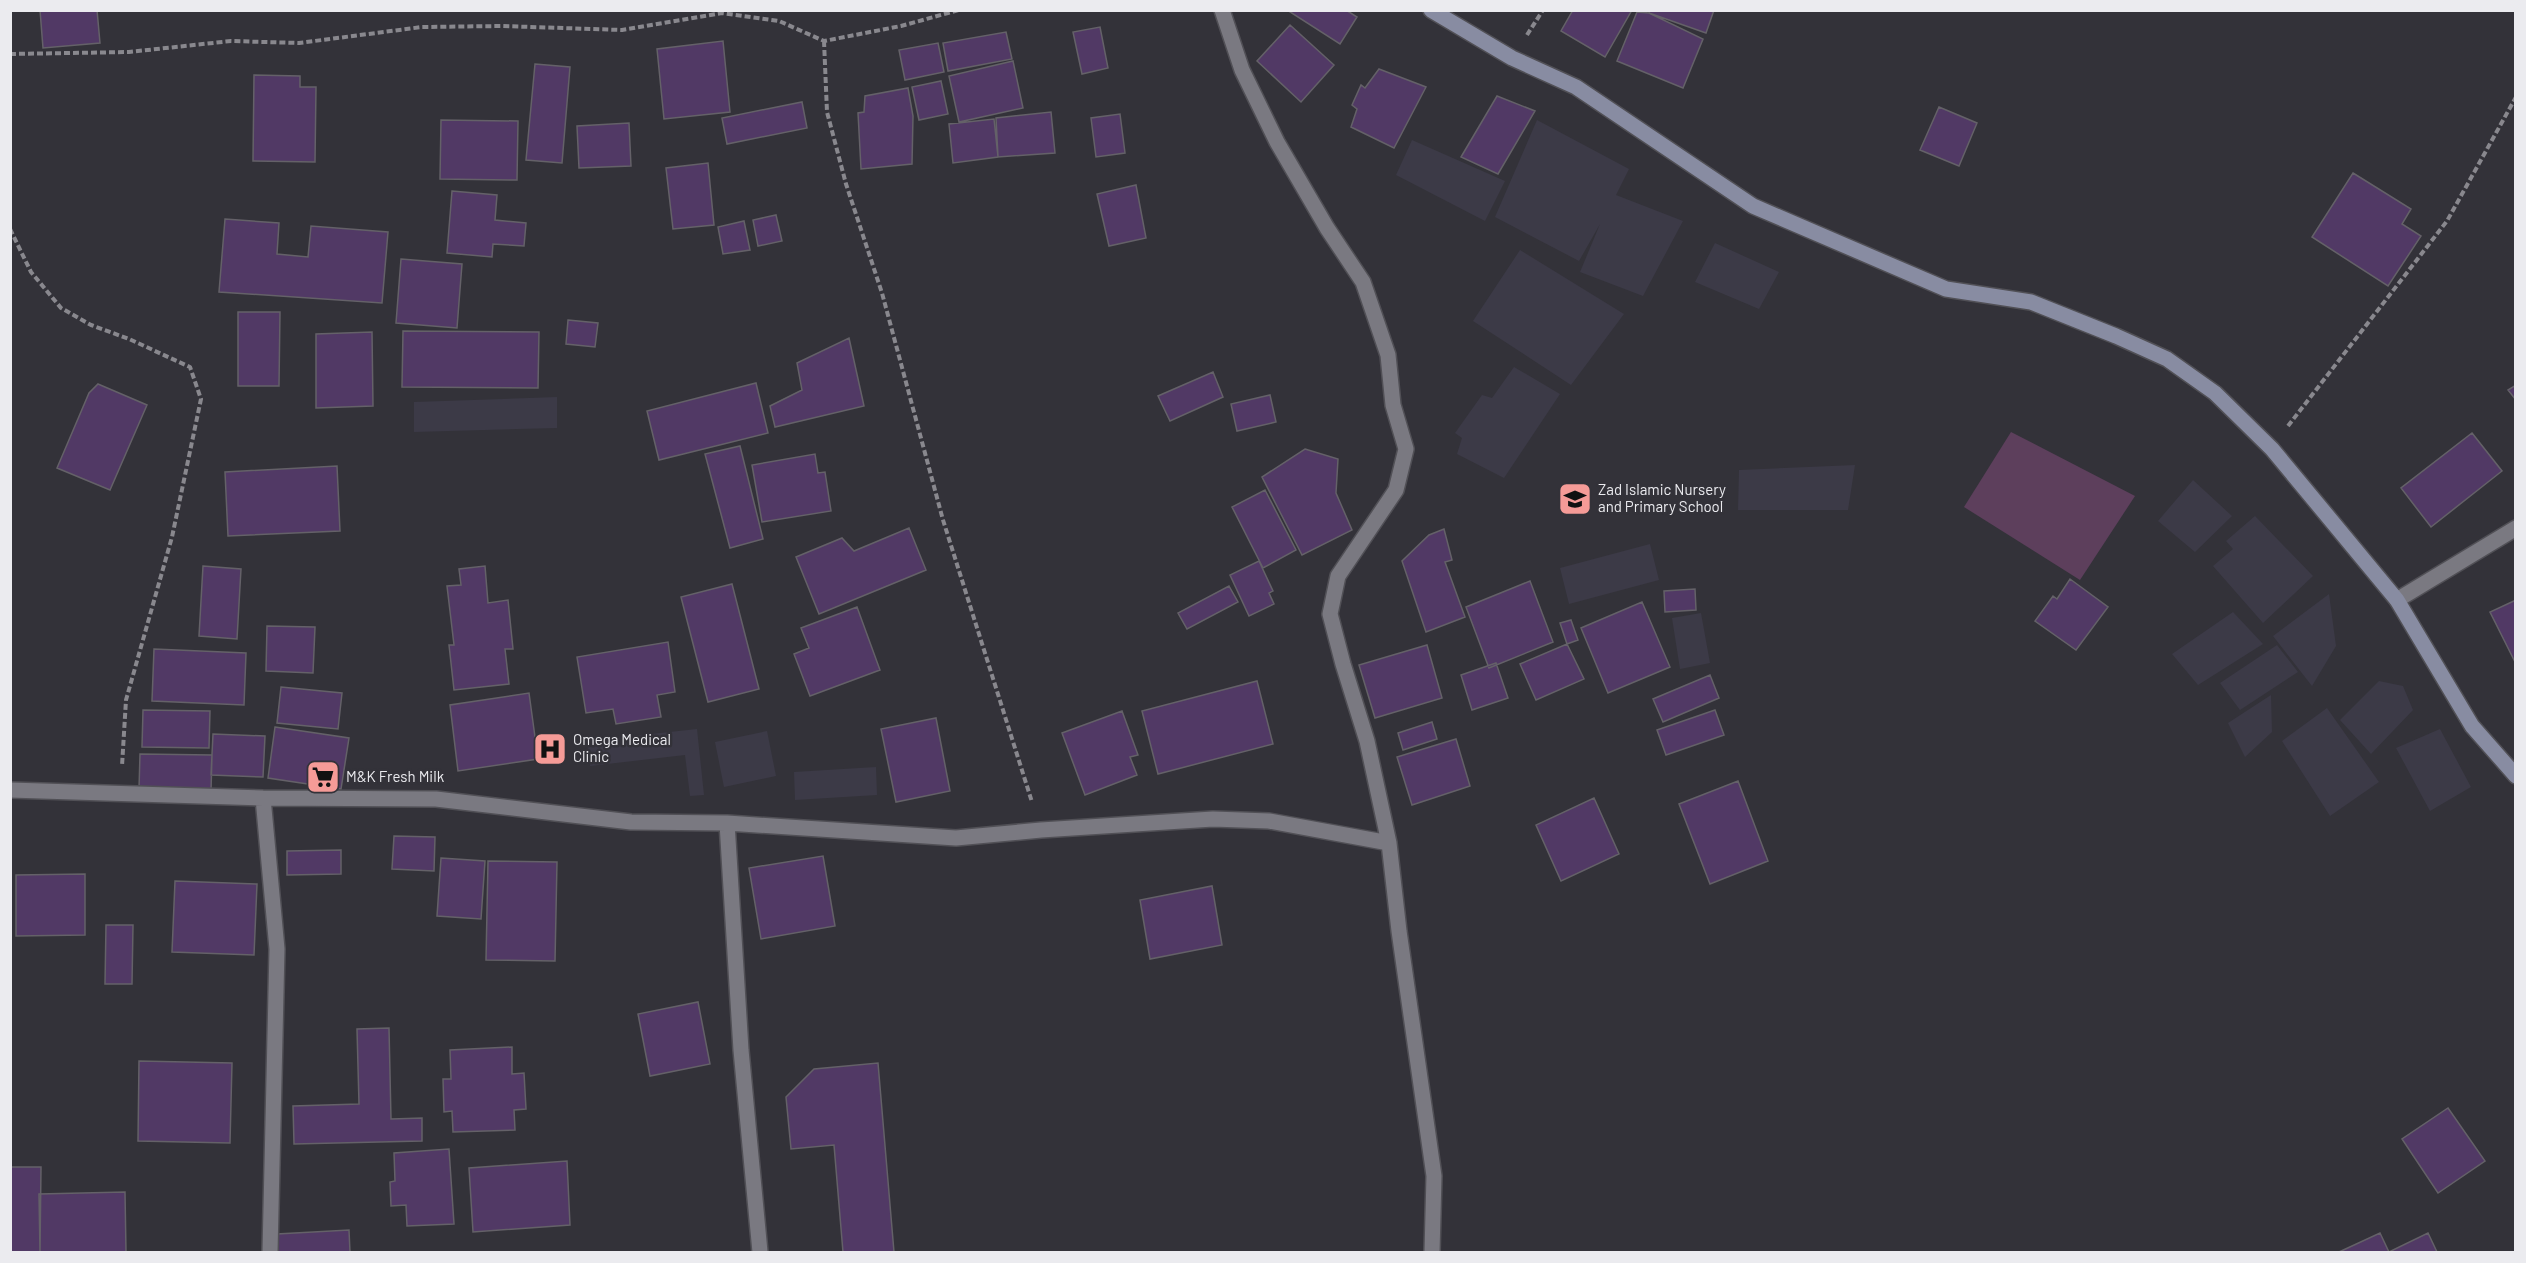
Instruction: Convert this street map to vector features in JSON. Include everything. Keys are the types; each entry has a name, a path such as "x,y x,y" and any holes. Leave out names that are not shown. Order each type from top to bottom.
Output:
{"street":[{"path":"1222,10 1242,70 1277,142 1363,282 1388,355 1393,405 1406,449 1396,489 1338,576 1330,614 1367,741 1389,843 1399,931 1434,1176 1432,1252"},
{"path":"1431,10 1512,58 1576,87 1753,206 1946,289 2031,302 2167,359 2215,393 2272,449 2397,600 2472,726 2516,776"},
{"path":"2397,600 2516,528"},
{"path":"10,790 120,795 436,800 631,822 728,823 957,838 1213,819 1269,821 1389,843"},
{"path":"263,798 277,949 270,1252"},
{"path":"728,823 741,1050 760,1252"}],"path":[{"path":"10,54 129,52 231,41 299,43 422,27 502,26 622,30 722,13 779,21 824,41 902,26 959,10"},
{"path":"824,41 827,112 846,184 882,293 943,520 1041,830"},
{"path":"2272,449 2314,391 2447,221 2516,97"},
{"path":"10,229 30,272 61,308 92,325 190,367 201,399 172,537 126,700 120,795"}],"shaded area":[{"path":"1537,120 1629,169 1616,195 1683,221 1643,296 1580,272 1600,224 1579,261 1495,217"},
{"path":"1412,140 1505,181 1485,221 1396,175"},
{"path":"1715,243 1779,272 1759,309 1695,282"},
{"path":"1520,250 1624,314 1571,385 1473,321"},
{"path":"1514,367 1560,394 1504,478 1457,454 1462,438 1455,433 1482,395 1492,398"},
{"path":"557,397 557,428 414,432 414,402"},
{"path":"2011,432 2135,496 2080,580 1964,507"},
{"path":"1855,465 1848,510 1738,510 1739,470"},
{"path":"2193,480 2232,516 2195,552 2158,521"},
{"path":"2255,516 2313,576 2263,623 2213,566 2233,549 2226,541"},
{"path":"1650,544 1659,580 1569,604 1560,568"},
{"path":"2329,594 2336,646 2312,686 2273,636"},
{"path":"2233,612 2263,644 2198,685 2172,654"},
{"path":"1701,613 1710,663 1680,669 1672,618"},
{"path":"2277,645 2298,672 2240,710 2220,683"},
{"path":"2379,681 2403,686 2413,710 2371,754 2340,720"},
{"path":"2271,695 2272,732 2245,757 2228,723"},
{"path":"2327,708 2379,782 2330,816 2282,741"},
{"path":"697,729 704,795 690,796 685,755 590,766 587,741"},
{"path":"2440,729 2471,787 2430,811 2396,748"},
{"path":"767,731 776,776 724,787 715,742"},
{"path":"876,767 877,795 795,800 794,772"}],"building":[{"path":"40,10 97,10 100,43 43,48"},
{"path":"1287,10 1346,10 1357,17 1340,44"},
{"path":"1573,10 1632,10 1605,57 1561,31"},
{"path":"1650,10 1714,10 1706,33 1649,13"},
{"path":"1637,12 1649,13 1703,39 1683,88 1617,61"},
{"path":"1290,25 1334,65 1301,102 1257,61"},
{"path":"1100,27 1108,68 1082,74 1073,32"},
{"path":"1006,32 1012,59 948,71 943,43"},
{"path":"723,41 730,112 664,119 657,49"},
{"path":"938,43 944,72 905,80 899,50"},
{"path":"1013,61 1023,108 959,122 949,76"},
{"path":"535,64 570,67 562,163 526,160"},
{"path":"1379,69 1426,87 1394,148 1351,127 1357,109 1352,105 1361,85 1365,88"},
{"path":"254,75 300,76 300,87 316,87 315,162 253,161"},
{"path":"941,81 948,114 919,120 912,87"},
{"path":"908,88 913,116 912,164 861,169 858,113 864,112 865,96"},
{"path":"1497,96 1535,111 1498,174 1461,157"},
{"path":"802,102 807,128 727,144 722,118"},
{"path":"1939,107 1977,123 1959,166 1920,150"},
{"path":"1051,112 1055,153 998,157 996,118"},
{"path":"1120,114 1125,153 1096,157 1091,118"},
{"path":"994,119 998,157 953,163 949,124"},
{"path":"441,120 518,121 517,180 440,179"},
{"path":"629,123 631,166 579,168 577,126"},
{"path":"708,163 714,225 673,229 666,168"},
{"path":"2353,173 2411,209 2402,224 2421,236 2388,286 2312,237"},
{"path":"1136,185 1146,238 1109,246 1097,194"},
{"path":"452,191 497,195 495,220 526,223 524,246 493,244 492,257 447,253"},
{"path":"776,215 782,241 758,246 753,220"},
{"path":"225,219 279,223 277,254 308,257 311,226 388,232 382,303 219,292"},
{"path":"744,221 750,250 723,254 718,227"},
{"path":"401,259 462,264 457,328 396,323"},
{"path":"238,312 280,312 279,386 238,386"},
{"path":"568,320 598,323 595,347 566,344"},
{"path":"403,331 539,332 538,388 402,387"},
{"path":"372,332 373,406 316,408 316,334"},
{"path":"849,338 864,406 775,427 770,406 802,390 797,363"},
{"path":"1213,372 1223,397 1170,421 1158,396"},
{"path":"756,383 768,433 659,460 647,411"},
{"path":"98,384 147,405 110,490 57,468 89,393"},
{"path":"2516,385 2516,400 2508,390"},
{"path":"1270,395 1276,422 1237,431 1231,404"},
{"path":"2472,433 2502,471 2431,527 2401,488"},
{"path":"740,446 763,539 730,548 705,454"},
{"path":"1305,449 1338,459 1336,493 1352,530 1302,555 1262,477"},
{"path":"815,454 818,473 825,472 831,511 762,522 752,465"},
{"path":"337,466 340,531 228,536 225,472"},
{"path":"1265,490 1296,550 1263,568 1232,507"},
{"path":"909,528 926,570 819,614 796,557 842,538 854,551"},
{"path":"1444,529 1452,560 1445,562 1465,617 1426,632 1402,561 1429,535"},
{"path":"1259,561 1273,591 1269,593 1274,604 1249,616 1230,575"},
{"path":"203,566 241,569 237,639 199,636"},
{"path":"485,566 488,603 508,600 513,649 505,649 509,684 454,690 449,645 454,645 447,586 461,585 459,569"},
{"path":"2070,579 2108,607 2076,650 2035,621 2053,596 2057,599"},
{"path":"1530,581 1553,642 1489,668 1466,607"},
{"path":"732,584 759,689 708,702 681,597"},
{"path":"1229,586 1238,602 1187,629 1178,613"},
{"path":"1695,589 1696,610 1665,612 1664,591"},
{"path":"2516,600 2516,664 2490,612"},
{"path":"1642,602 1670,667 1608,693 1581,628"},
{"path":"857,607 880,670 810,696 794,654 809,648 801,628"},
{"path":"1571,620 1578,640 1567,644 1560,623"},
{"path":"267,626 315,627 313,673 266,671"},
{"path":"668,642 675,692 657,695 661,717 616,724 613,709 586,713 577,657"},
{"path":"1567,644 1584,679 1536,700 1520,664"},
{"path":"1427,645 1442,698 1375,718 1359,665"},
{"path":"154,649 246,653 244,705 152,701"},
{"path":"1496,663 1508,698 1472,710 1461,675"},
{"path":"1710,675 1719,698 1663,722 1653,699"},
{"path":"1257,681 1273,744 1158,774 1142,711"},
{"path":"281,687 342,693 338,729 277,723"},
{"path":"529,693 538,759 458,771 450,705"},
{"path":"143,710 210,711 209,748 142,747"},
{"path":"1715,710 1724,735 1666,755 1657,730"},
{"path":"1122,711 1138,755 1130,757 1137,775 1085,795 1062,733"},
{"path":"936,718 950,791 896,802 881,729"},
{"path":"1432,722 1437,739 1403,750 1398,733"},
{"path":"275,727 349,738 341,789 268,778"},
{"path":"213,734 265,736 263,777 211,775"},
{"path":"1456,739 1470,786 1412,805 1397,757"},
{"path":"140,754 212,755 211,791 139,789"},
{"path":"1738,781 1768,861 1710,884 1679,804"},
{"path":"1594,798 1619,854 1561,881 1536,825"},
{"path":"394,836 435,837 434,871 392,869"},
{"path":"341,850 341,874 287,875 287,851"},
{"path":"823,856 835,926 761,939 749,868"},
{"path":"441,858 485,861 481,919 437,916"},
{"path":"488,861 557,862 555,961 486,960"},
{"path":"85,874 85,935 16,936 16,875"},
{"path":"175,881 257,884 254,955 172,952"},
{"path":"1212,886 1222,945 1150,959 1140,900"},
{"path":"106,925 133,925 132,984 105,984"},
{"path":"698,1002 710,1064 650,1076 638,1014"},
{"path":"389,1028 391,1119 422,1118 422,1141 294,1144 293,1106 359,1104 357,1029"},
{"path":"512,1047 512,1074 524,1073 526,1109 514,1110 515,1130 453,1132 452,1111 444,1112 443,1079 451,1079 450,1050"},
{"path":"139,1061 232,1063 230,1143 138,1141"},
{"path":"878,1063 894,1252 843,1252 834,1145 791,1149 786,1097 814,1069"},
{"path":"2448,1108 2485,1161 2438,1193 2402,1139"},
{"path":"449,1149 454,1224 407,1226 406,1205 391,1206 390,1182 395,1181 394,1153"},
{"path":"567,1161 570,1225 473,1232 469,1168"},
{"path":"10,1167 41,1167 40,1252 10,1252"},
{"path":"125,1192 126,1252 40,1252 39,1194"},
{"path":"349,1230 350,1252 278,1252 277,1234"},
{"path":"2380,1233 2389,1252 2339,1252"},
{"path":"2428,1233 2437,1252 2389,1252"}],"place":[{"name":"Zad Islamic Nursery and Primary School","path":"1575,499"},
{"name":"Omega Medical Clinic","path":"550,749"},
{"name":"M&K Fresh Milk","path":"323,777"}]}
